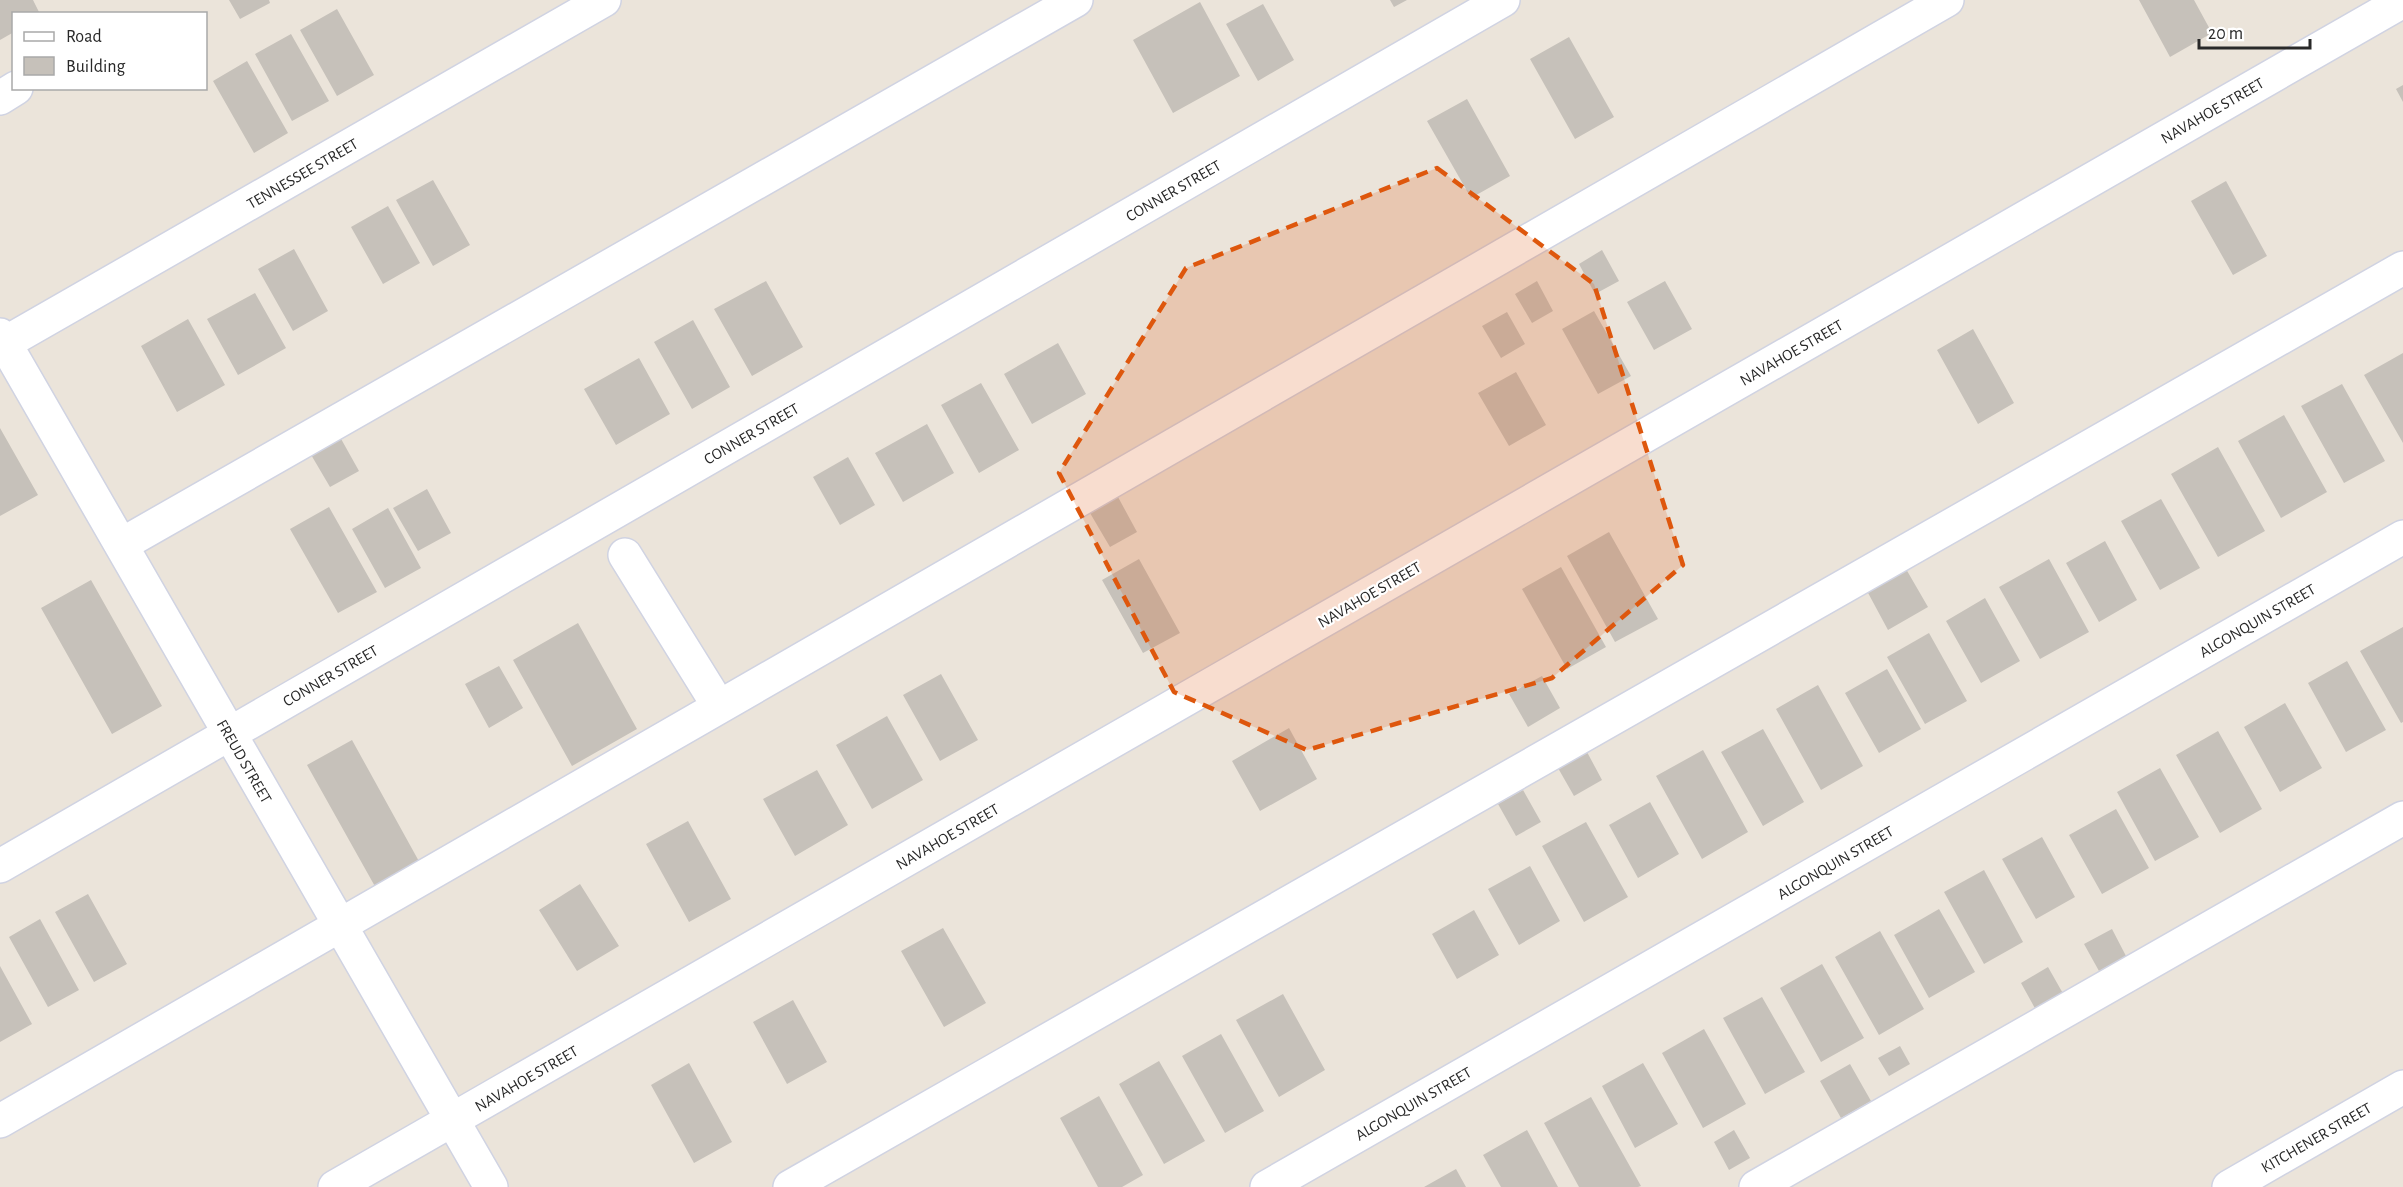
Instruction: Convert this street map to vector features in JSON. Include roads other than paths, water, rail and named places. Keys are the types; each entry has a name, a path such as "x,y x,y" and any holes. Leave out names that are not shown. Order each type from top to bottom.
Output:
{"street":[{"name":"TENNESSEE STREET","path":"1,341 604,0"},
{"path":"121,545 1076,0"},
{"name":"CONNER STREET","path":"0,866 1503,0"},
{"path":"0,1121 1947,0"},
{"name":"NAVAHOE STREET","path":"335,1187 2403,1"},
{"path":"0,98 13,90"},
{"path":"790,1187 2403,268"},
{"name":"FREUD STREET","path":"1,341 491,1187"},
{"name":"ALGONQUIN STREET","path":"1267,1187 2403,537"},
{"path":"625,555 710,692"},
{"path":"1756,1187 2403,818"},
{"name":"KITCHENER STREET","path":"2229,1187 2403,1087"}]}
